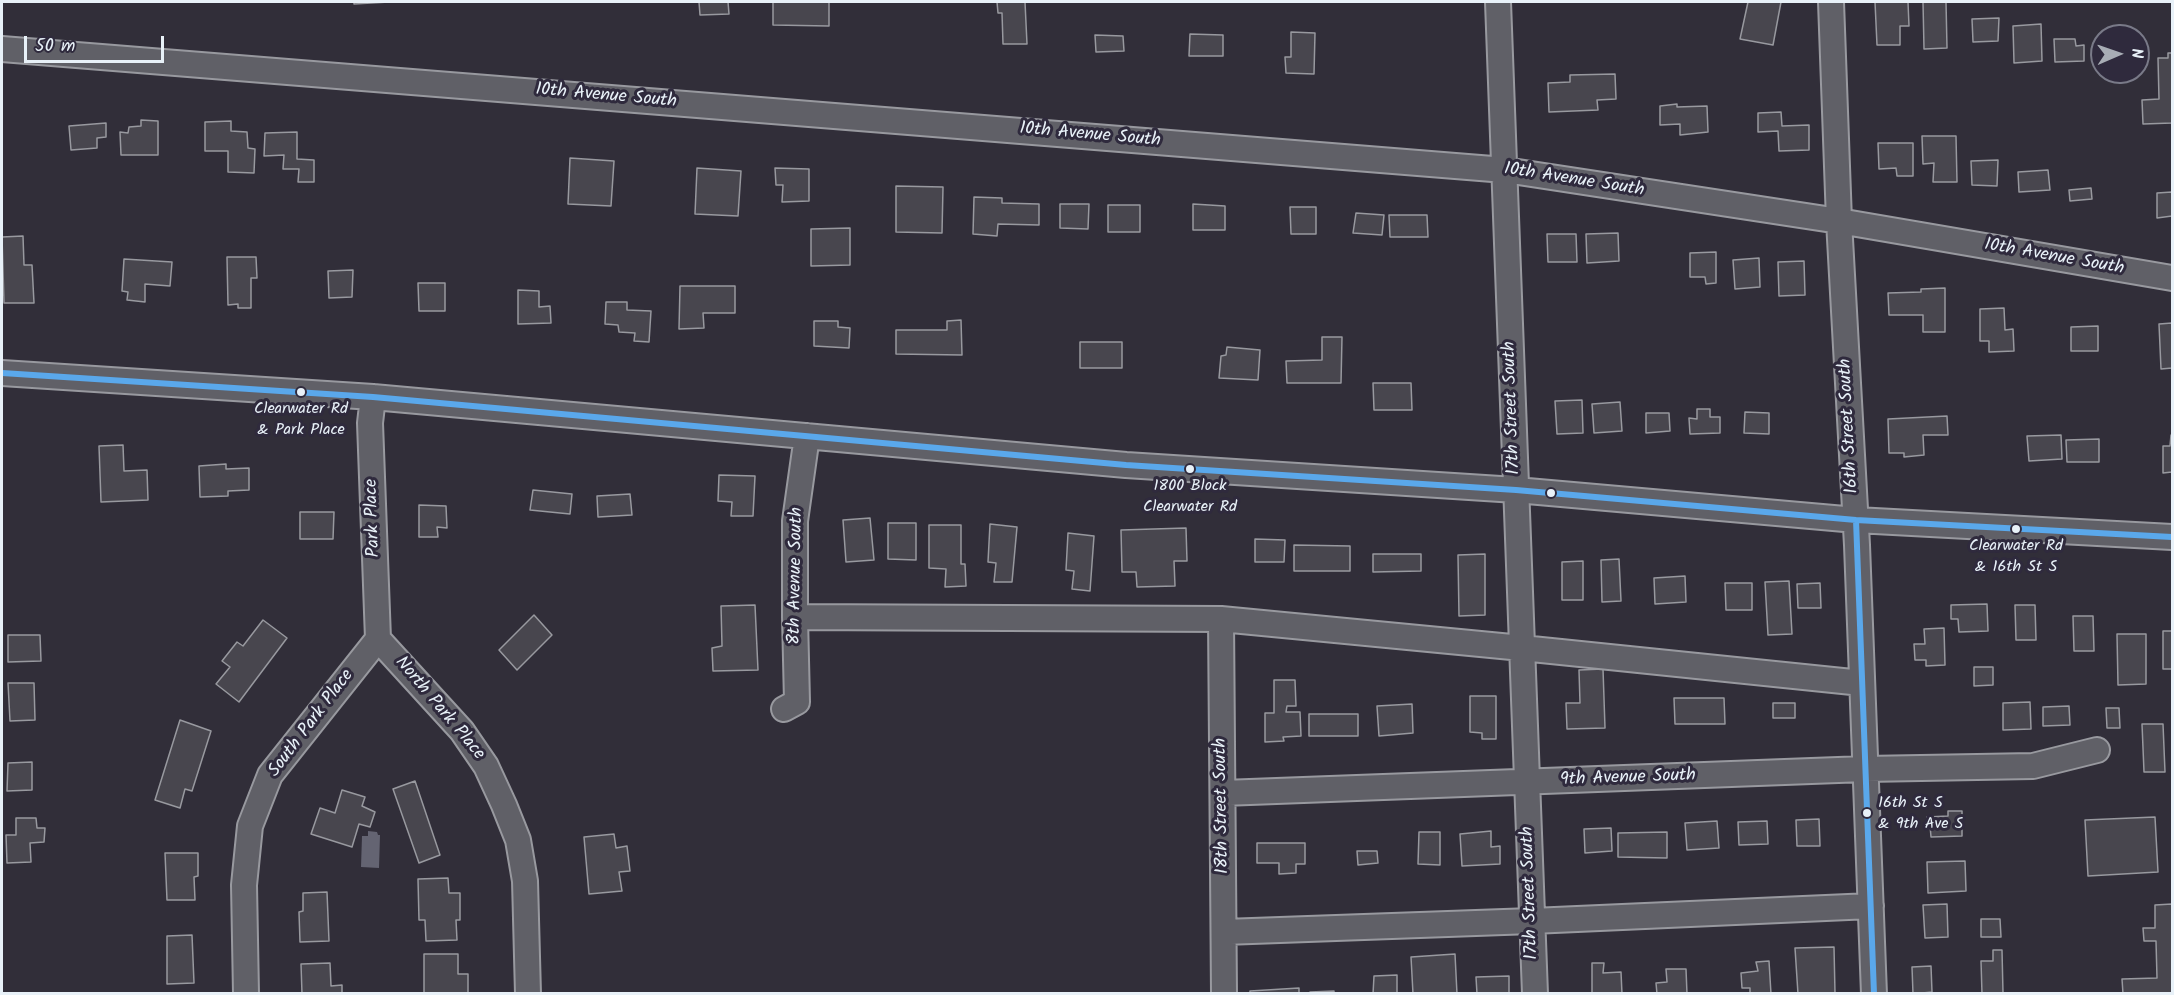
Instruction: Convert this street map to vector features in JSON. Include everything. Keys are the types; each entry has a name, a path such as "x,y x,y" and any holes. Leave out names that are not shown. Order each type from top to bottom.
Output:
{"street":[{"name":"17th Street South","path":"1498,2 1535,993"},
{"name":"16th Street South","path":"1831,2 1839,221 1856,520 1874,993"},
{"name":"10th Avenue South","path":"2,49 1504,170 1839,221 2172,279"},
{"path":"2,373 373,397 1126,465 1516,490 1856,520 2172,537"},
{"name":"Park Place","path":"373,397 370,423 378,639"},
{"name":"8th Avenue South","path":"784,709 797,702 795,521 807,436"},
{"path":"795,617 1221,620 1862,683"},
{"name":"18th Street South","path":"1221,620 1224,993"},
{"name":"South Park Place","path":"246,993 244,885 250,826 270,776 378,639"},
{"name":"North Park Place","path":"378,639 462,731 486,766 504,805 518,840 525,881 528,993"},
{"name":"9th Avenue South","path":"1223,793 1865,769 2033,766 2097,750"},
{"path":"1224,932 1871,906"}],"water":[{"path":"368,831 377,832 380,835 379,868 361,867 362,836 368,836"}],"building":[{"path":"354,2 389,2 354,4"},
{"path":"699,2 728,2 729,14 700,15"},
{"path":"773,2 829,2 829,26 773,25"},
{"path":"997,2 1025,2 1027,44 1003,44 1002,13 998,13"},
{"path":"1748,2 1781,2 1773,45 1740,39"},
{"path":"1875,2 1908,2 1909,26 1900,26 1900,45 1877,45"},
{"path":"1923,2 1946,2 1947,48 1924,49"},
{"path":"1999,18 1998,41 1973,42 1972,19"},
{"path":"2041,24 2042,61 2014,63 2013,26"},
{"path":"1291,32 1315,33 1314,74 1286,73 1285,57 1291,57"},
{"path":"1190,34 1223,35 1223,56 1189,56"},
{"path":"1095,35 1123,36 1124,51 1096,52"},
{"path":"2054,39 2075,39 2076,46 2084,45 2084,61 2055,62"},
{"path":"2168,53 2172,53 2172,123 2143,124 2142,100 2159,99 2158,58 2168,58"},
{"path":"1615,74 1616,99 1597,100 1598,110 1549,112 1548,83 1570,82 1570,75"},
{"path":"1677,104 1677,107 1707,106 1708,132 1680,135 1680,124 1660,125 1660,106"},
{"path":"1781,112 1782,126 1809,125 1809,150 1779,151 1778,131 1758,132 1758,113"},
{"path":"141,120 158,121 158,155 121,155 120,132 128,133 129,127 141,126"},
{"path":"231,121 231,131 247,132 248,148 255,149 254,173 228,172 228,151 205,151 205,122"},
{"path":"106,123 106,137 97,138 97,148 71,150 69,126"},
{"path":"297,132 297,159 314,160 314,182 298,182 299,169 283,169 284,155 264,156 265,133"},
{"path":"1922,136 1956,136 1957,182 1933,182 1934,163 1923,164"},
{"path":"1878,143 1913,143 1913,176 1897,176 1896,168 1879,169"},
{"path":"570,158 614,161 611,206 568,204"},
{"path":"1998,160 1997,186 1972,185 1971,161"},
{"path":"697,168 741,171 738,216 695,214"},
{"path":"775,168 809,169 809,201 782,202 783,185 776,185"},
{"path":"2048,170 2050,190 2019,192 2018,172"},
{"path":"896,186 943,187 942,233 896,232"},
{"path":"2091,188 2092,199 2070,201 2069,190"},
{"path":"2172,192 2172,216 2157,218 2157,193"},
{"path":"974,197 1002,198 1002,203 1039,204 1039,225 998,224 997,236 973,234"},
{"path":"1060,204 1089,204 1088,229 1060,228"},
{"path":"1193,204 1225,206 1225,230 1193,230"},
{"path":"1108,205 1140,205 1140,232 1108,232"},
{"path":"1290,207 1316,207 1316,234 1291,234"},
{"path":"1356,213 1384,215 1382,235 1353,233"},
{"path":"1389,215 1427,215 1428,237 1390,237"},
{"path":"850,228 850,265 811,266 811,229"},
{"path":"1618,233 1619,261 1587,263 1586,234"},
{"path":"1547,234 1576,234 1577,262 1548,262"},
{"path":"23,236 24,265 32,265 34,303 4,303 2,237"},
{"path":"1716,252 1716,283 1706,284 1705,277 1690,277 1690,253"},
{"path":"227,257 256,257 257,278 251,278 251,308 238,308 238,304 228,305"},
{"path":"1759,258 1760,287 1735,289 1733,260"},
{"path":"124,259 172,262 170,286 145,284 145,302 127,300 128,292 122,291"},
{"path":"1804,261 1805,295 1779,296 1778,262"},
{"path":"353,270 352,297 329,298 328,271"},
{"path":"418,283 445,283 445,311 419,311"},
{"path":"680,286 735,286 735,313 703,313 704,328 679,329"},
{"path":"1945,288 1945,332 1923,332 1923,315 1889,315 1888,293 1921,292 1921,289"},
{"path":"518,290 539,291 539,307 550,306 551,323 518,324"},
{"path":"606,302 627,302 627,310 651,311 649,342 634,341 635,333 619,332 618,325 605,324"},
{"path":"2004,308 2005,330 2013,329 2014,351 1989,352 1989,341 1980,341 1980,309"},
{"path":"961,320 962,355 896,354 896,330 947,330 947,321"},
{"path":"814,321 838,321 838,327 850,328 849,348 814,346"},
{"path":"2172,323 2172,368 2161,369 2159,324"},
{"path":"2098,326 2098,351 2071,351 2071,327"},
{"path":"1322,337 1342,337 1341,383 1287,383 1286,361 1322,360"},
{"path":"1080,342 1122,342 1122,368 1080,368"},
{"path":"1227,347 1260,350 1258,380 1219,378 1221,356 1226,355"},
{"path":"1373,383 1411,383 1412,410 1374,410"},
{"path":"1582,400 1583,433 1557,434 1555,401"},
{"path":"1620,402 1622,431 1594,433 1592,404"},
{"path":"1697,409 1710,409 1710,417 1720,417 1720,433 1690,434 1689,418 1697,419"},
{"path":"1745,412 1769,413 1769,434 1744,433"},
{"path":"1646,413 1669,413 1670,431 1646,433"},
{"path":"1947,416 1948,435 1923,435 1924,455 1904,457 1904,453 1889,453 1888,419"},
{"path":"2061,435 2062,459 2029,461 2027,436"},
{"path":"2171,435 2172,472 2163,473 2163,446 2170,446"},
{"path":"2099,439 2099,462 2067,462 2066,440"},
{"path":"123,445 124,471 147,470 148,500 101,502 99,446"},
{"path":"226,464 226,469 249,468 249,490 228,491 228,496 200,497 199,466"},
{"path":"719,475 755,476 753,516 731,516 732,502 718,501"},
{"path":"533,490 572,494 570,514 530,510"},
{"path":"630,494 632,515 598,517 597,496"},
{"path":"419,505 446,506 447,528 437,527 438,537 419,537"},
{"path":"300,512 334,512 333,539 300,539"},
{"path":"870,518 874,560 846,562 843,520"},
{"path":"888,523 916,523 916,560 888,559"},
{"path":"990,524 1017,527 1012,582 994,582 996,563 988,562"},
{"path":"929,525 961,525 961,564 965,564 966,586 945,587 946,569 929,568"},
{"path":"1186,528 1187,561 1174,561 1175,586 1137,587 1136,572 1122,572 1121,530"},
{"path":"1068,533 1094,536 1090,591 1072,589 1074,571 1066,570"},
{"path":"1255,539 1285,540 1284,562 1255,562"},
{"path":"1294,545 1350,546 1350,571 1294,571"},
{"path":"1373,554 1421,554 1421,571 1373,572"},
{"path":"1485,554 1485,615 1459,616 1458,555"},
{"path":"1619,559 1621,601 1602,602 1601,560"},
{"path":"1583,561 1583,600 1562,600 1562,562"},
{"path":"1685,576 1686,602 1655,604 1654,578"},
{"path":"1789,581 1792,634 1768,635 1765,582"},
{"path":"1725,583 1752,583 1752,610 1726,610"},
{"path":"1820,583 1821,608 1798,608 1797,584"},
{"path":"1987,604 1988,631 1959,632 1958,619 1951,619 1951,605"},
{"path":"755,605 758,670 713,671 712,648 722,646 721,606"},
{"path":"2015,605 2035,605 2036,640 2016,640"},
{"path":"534,615 552,635 517,670 499,650"},
{"path":"2073,616 2093,616 2094,651 2074,651"},
{"path":"263,620 287,638 239,702 216,684 230,667 222,661 237,642 243,646"},
{"path":"1944,628 1945,665 1926,666 1926,660 1915,660 1914,644 1925,644 1924,629"},
{"path":"2163,631 2172,631 2172,669 2163,669"},
{"path":"2117,634 2146,634 2146,684 2118,685"},
{"path":"8,635 40,635 41,661 8,662"},
{"path":"1974,667 1993,667 1993,685 1974,686"},
{"path":"1603,669 1605,728 1567,729 1566,703 1580,703 1579,670"},
{"path":"1274,680 1295,680 1296,706 1287,706 1286,712 1300,712 1301,736 1283,737 1284,741 1265,742 1265,713 1274,713"},
{"path":"8,683 34,683 35,720 10,721"},
{"path":"1470,696 1496,696 1496,739 1482,739 1482,733 1470,732"},
{"path":"1674,698 1724,698 1725,724 1675,724"},
{"path":"2030,702 2031,729 2003,730 2003,703"},
{"path":"1773,703 1795,703 1795,718 1773,718"},
{"path":"1412,704 1413,733 1379,736 1377,706"},
{"path":"2069,706 2070,725 2043,726 2043,707"},
{"path":"2106,708 2119,708 2120,728 2107,728"},
{"path":"1309,714 1358,714 1358,736 1309,736"},
{"path":"180,720 211,731 192,791 185,789 180,808 155,800"},
{"path":"2142,724 2163,724 2165,772 2144,772"},
{"path":"32,762 32,790 7,791 8,763"},
{"path":"415,781 440,855 419,863 393,789"},
{"path":"342,790 365,797 362,806 375,812 370,827 359,824 352,847 311,834 320,808 335,813"},
{"path":"1948,811 1962,811 1962,836 1931,837 1927,817 1948,816"},
{"path":"2155,817 2158,872 2088,876 2085,820"},
{"path":"16,818 36,818 37,828 45,828 44,842 30,843 31,862 7,863 6,835 16,835"},
{"path":"1819,819 1820,846 1797,846 1796,820"},
{"path":"1717,821 1719,848 1687,850 1685,823"},
{"path":"1767,821 1768,844 1739,845 1738,822"},
{"path":"1611,828 1612,851 1585,853 1584,829"},
{"path":"1491,831 1491,847 1500,846 1500,864 1462,866 1460,834"},
{"path":"1419,832 1440,832 1440,865 1418,864"},
{"path":"1667,832 1667,858 1618,857 1618,833"},
{"path":"614,834 616,848 627,846 630,871 619,872 622,891 589,894 584,837"},
{"path":"1257,843 1305,843 1305,864 1296,864 1296,873 1279,874 1279,863 1257,863"},
{"path":"1357,851 1377,851 1378,863 1358,865"},
{"path":"165,853 198,853 198,876 194,877 195,900 167,900"},
{"path":"1965,861 1966,891 1928,893 1927,862"},
{"path":"448,878 449,893 460,893 460,920 456,920 457,940 426,941 425,920 419,920 418,879"},
{"path":"327,892 329,941 300,942 299,912 303,911 303,893"},
{"path":"1947,904 1948,937 1925,938 1923,905"},
{"path":"2172,904 2172,994 2123,994 2122,979 2157,978 2156,941 2144,941 2143,928 2155,928 2155,905"},
{"path":"1981,919 2000,919 2001,937 1981,937"},
{"path":"192,935 194,983 167,984 167,936"},
{"path":"1834,947 1835,993 1798,994 1795,948"},
{"path":"1993,950 2002,950 2003,993 1982,994 1981,961 1993,961"},
{"path":"424,954 458,954 458,974 468,974 468,994 424,994"},
{"path":"1455,954 1457,994 1413,994 1411,957"},
{"path":"1769,961 1771,994 1750,994 1750,988 1742,988 1741,973 1758,971 1756,962"},
{"path":"330,963 331,986 342,985 342,994 302,994 301,964"},
{"path":"1592,963 1604,963 1603,973 1621,972 1622,994 1592,994"},
{"path":"1931,966 1932,992 1913,994 1912,967"},
{"path":"1666,969 1686,969 1687,994 1657,994 1656,983 1667,982"},
{"path":"1397,975 1397,994 1373,994 1374,976"},
{"path":"1509,976 1509,994 1477,994 1476,977"},
{"path":"1299,988 1299,994 1250,994 1250,991"},
{"path":"1334,991 1334,994 1310,994 1310,992"}],"transit line":[{"path":"2,373 373,397 1126,465 1516,490 1856,520 2172,537"},
{"path":"1856,520 1874,994"}],"place":[{"name":"Clearwater Rd & Park Place","path":"301,392"},
{"name":"1800 Block Clearwater Rd","path":"1190,469"},
{"name":"Clearwater Rd & 16th St S","path":"2016,529"},
{"name":"16th St S & 9th Ave S","path":"1867,813"}]}
